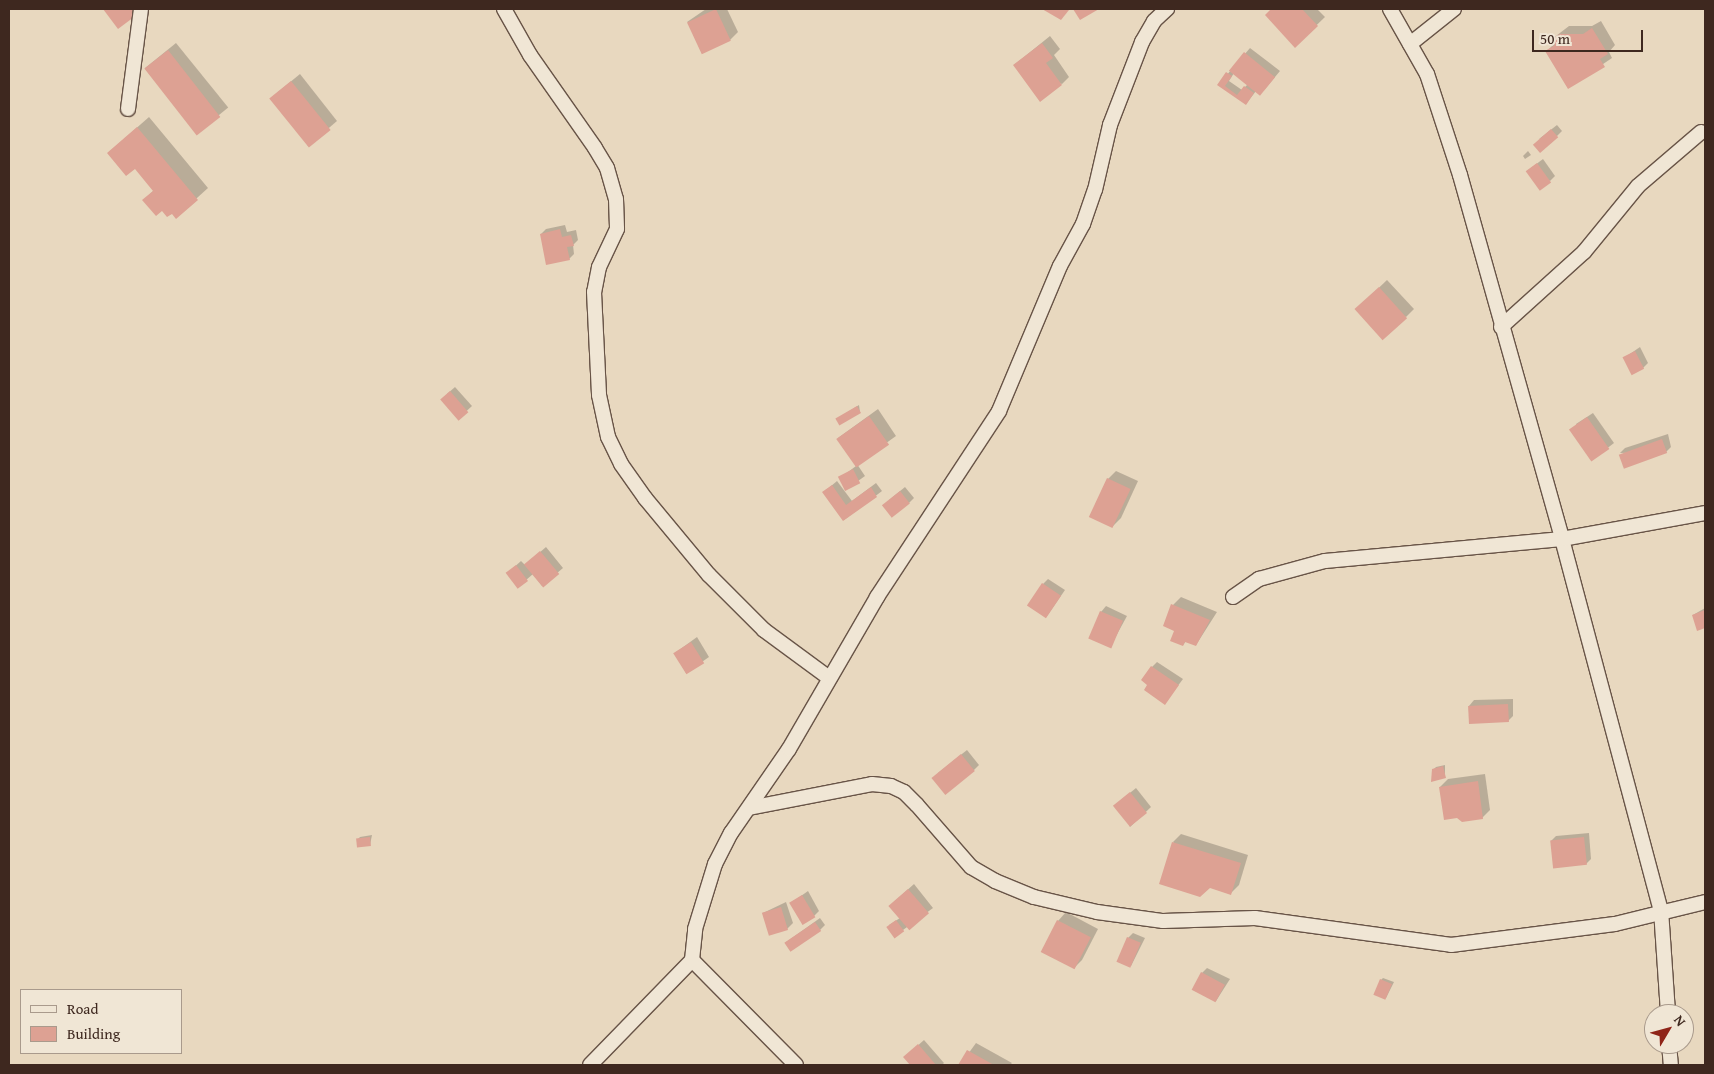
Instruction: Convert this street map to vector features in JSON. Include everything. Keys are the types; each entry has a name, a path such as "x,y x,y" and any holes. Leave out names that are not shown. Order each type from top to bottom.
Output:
{"street":[{"path":"128,110 141,9"},
{"path":"504,9 530,55 607,168 616,199 617,229 599,267 594,292 599,394 608,437 621,464 645,498 709,575 764,630 829,678"},
{"path":"590,1065 692,960 695,929 714,864 789,749 829,678 927,518 999,411 1060,266 1083,224 1095,190 1110,125 1142,42 1154,22 1167,9"},
{"path":"1390,9 1428,74 1460,174 1501,327 1562,538 1661,910 1667,1004"},
{"path":"1410,44 1454,9"},
{"path":"1501,327 1584,252 1638,186 1701,132"},
{"path":"1233,597 1259,579 1325,560 1562,538 1705,513"},
{"path":"749,808 872,784 891,786 904,792 917,805 971,868 994,881 1034,897 1088,910 1163,921 1255,918 1451,945 1578,930 1661,910 1705,902"},
{"path":"692,960 796,1065"}],"building":[{"path":"103,9 134,9 138,14 118,29"},
{"path":"716,9 731,41 702,54 687,23"},
{"path":"1042,9 1068,9 1069,10 1061,20"},
{"path":"1073,9 1099,9 1080,20"},
{"path":"1271,9 1302,9 1318,26 1295,48 1265,15"},
{"path":"1592,28 1608,54 1600,59 1605,67 1568,89 1545,51 1555,45 1551,39 1560,34 1583,34"},
{"path":"1042,43 1053,58 1046,63 1062,85 1040,102 1013,65"},
{"path":"168,50 220,117 197,135 144,68"},
{"path":"1244,52 1275,77 1260,96 1229,71"},
{"path":"1226,72 1232,76 1225,86 1237,95 1244,86 1254,93 1246,105 1217,85"},
{"path":"291,81 331,130 309,148 269,99"},
{"path":"137,127 198,200 176,219 172,214 167,217 162,211 156,216 142,200 153,191 135,169 126,176 107,153"},
{"path":"1551,129 1558,137 1540,153 1533,145"},
{"path":"1537,163 1551,182 1540,191 1526,171"},
{"path":"560,229 562,237 571,235 574,246 567,247 570,260 546,265 540,234"},
{"path":"1379,287 1407,318 1383,340 1354,309"},
{"path":"1635,351 1644,369 1632,375 1623,357"},
{"path":"450,391 468,412 459,421 440,400"},
{"path":"857,406 861,413 839,425 835,418"},
{"path":"869,416 889,445 856,468 836,439"},
{"path":"1587,417 1609,449 1591,462 1569,430"},
{"path":"1662,439 1667,453 1624,469 1619,455"},
{"path":"853,469 860,483 845,491 838,477"},
{"path":"1107,478 1131,489 1112,528 1089,517"},
{"path":"832,485 846,505 871,487 877,497 843,521 822,492"},
{"path":"900,491 910,504 892,518 882,505"},
{"path":"540,551 559,574 543,587 524,564"},
{"path":"516,565 528,581 518,589 506,573"},
{"path":"1042,583 1061,596 1046,618 1027,605"},
{"path":"1171,604 1210,620 1196,646 1185,642 1183,646 1170,641 1174,631 1163,626"},
{"path":"1705,610 1705,628 1697,631 1692,615"},
{"path":"1100,611 1123,621 1111,648 1088,639"},
{"path":"691,642 704,663 686,674 673,653"},
{"path":"1151,666 1179,685 1165,705 1144,690 1147,685 1141,680"},
{"path":"1508,704 1509,722 1469,724 1468,706"},
{"path":"961,754 975,771 945,795 931,778"},
{"path":"1443,766 1446,778 1431,782 1432,769"},
{"path":"1478,781 1483,819 1462,822 1457,818 1444,820 1439,787"},
{"path":"1130,792 1147,813 1130,827 1113,806"},
{"path":"370,837 371,846 357,847 356,838"},
{"path":"1584,837 1587,865 1553,868 1550,841"},
{"path":"1172,842 1241,863 1231,895 1210,888 1200,897 1159,884"},
{"path":"908,889 929,913 909,930 888,906"},
{"path":"802,895 815,917 803,925 789,903"},
{"path":"781,907 788,930 769,936 762,913"},
{"path":"896,920 904,931 895,938 886,927"},
{"path":"1057,920 1091,937 1075,969 1041,952"},
{"path":"815,922 821,931 790,952 784,943"},
{"path":"1127,937 1141,943 1130,968 1116,962"},
{"path":"1201,972 1225,985 1215,1002 1192,990"},
{"path":"1380,979 1392,984 1385,1000 1373,995"},
{"path":"918,1044 936,1065 910,1065 903,1057"},
{"path":"967,1050 994,1065 958,1065"}]}
